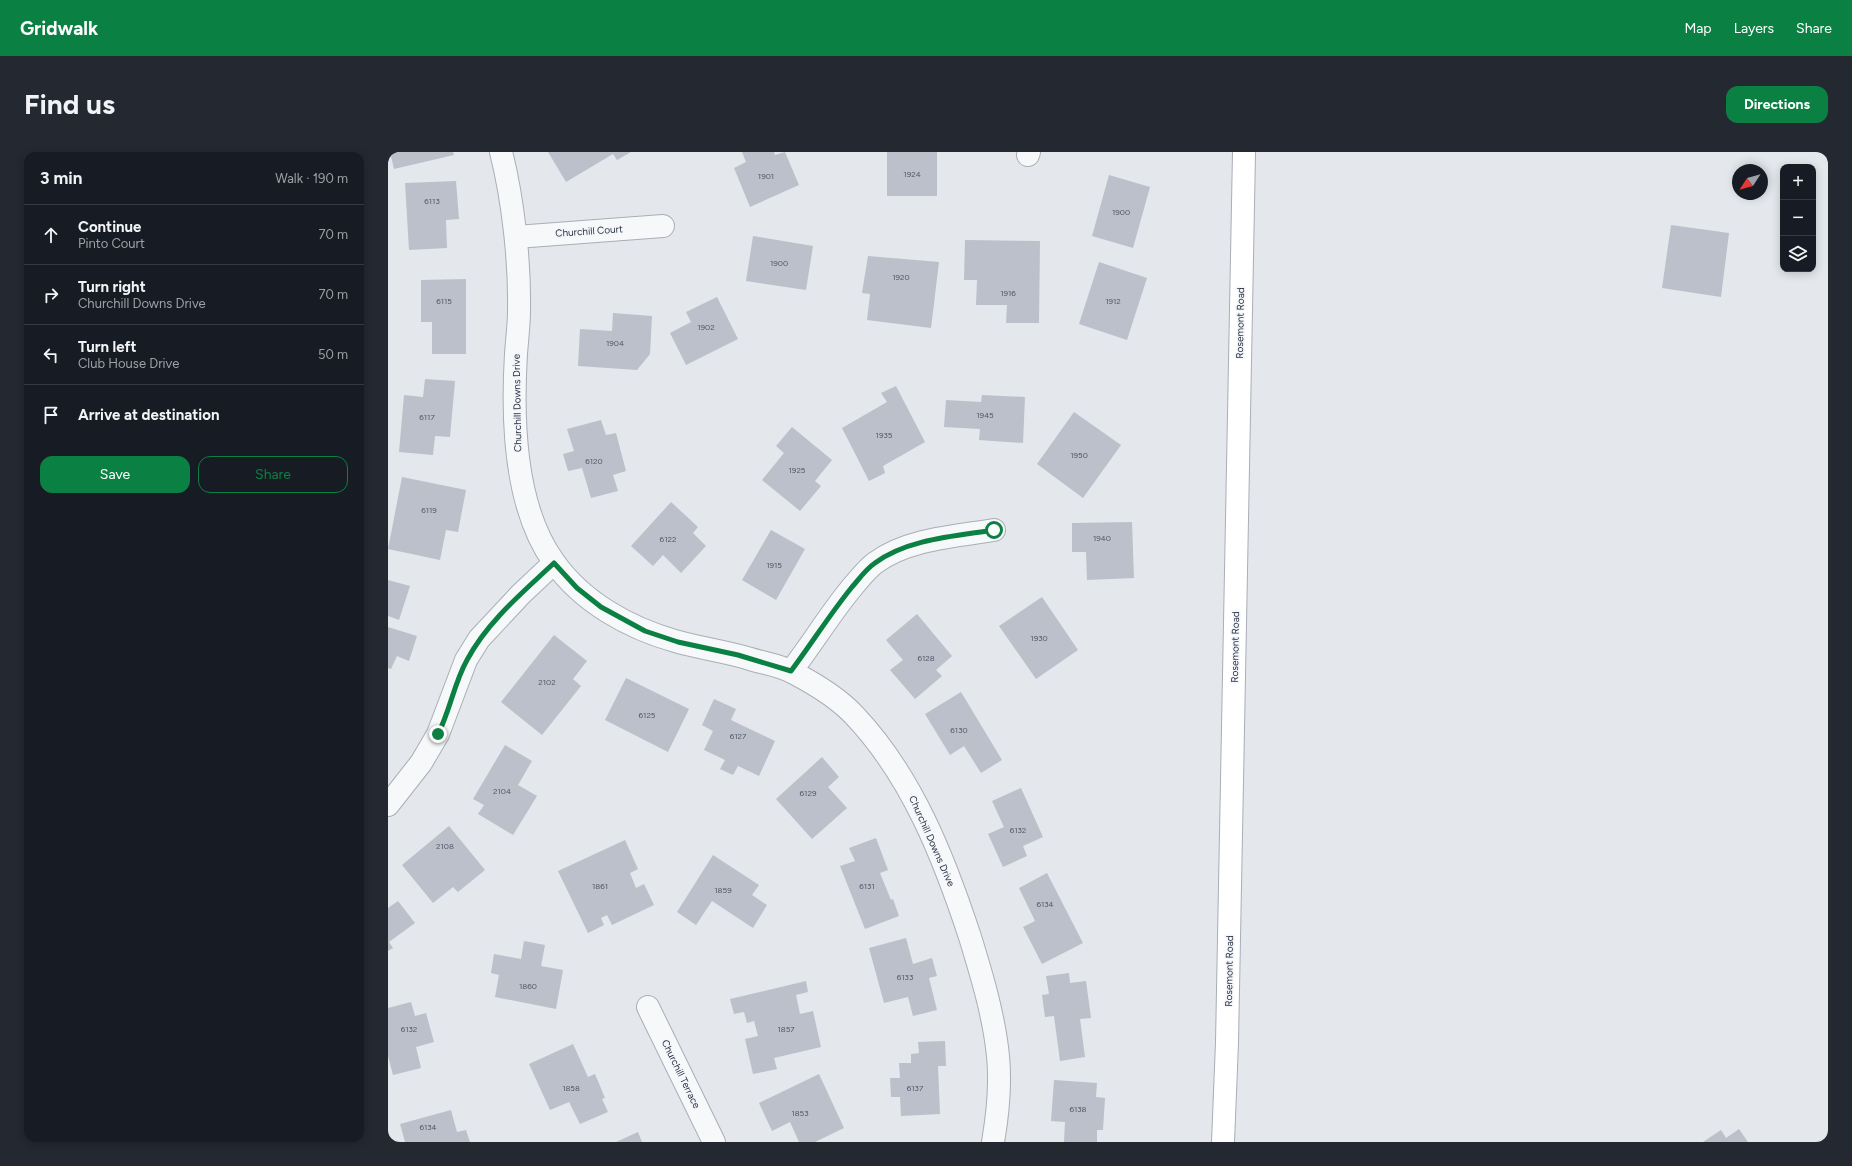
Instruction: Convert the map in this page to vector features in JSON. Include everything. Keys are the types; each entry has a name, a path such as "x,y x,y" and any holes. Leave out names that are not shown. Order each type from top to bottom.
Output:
{"main road":[{"name":"Rosemont Road","path":"1223,1142 1227,1035 1244,152"}],"street":[{"name":"Churchill Downs Drive","path":"501,152 516,237 520,310 516,357 516,442 521,481 528,508 539,537 554,563 577,588 601,607 645,631 678,642 738,655 791,671 831,695 853,714 881,747 908,788 923,815 960,908 978,962 993,1019 998,1056 1000,1102 993,1142"},
{"name":"Churchill Court","path":"516,237 663,226"},
{"path":"791,671 810,646 836,606 866,571 875,563 888,555 929,540 994,530"},
{"path":"388,805 421,763 438,734 466,660 479,639 521,594 554,563"},
{"name":"Churchill Terrace","path":"648,1007 714,1142"}],"building":[{"path":"390,152 453,152 454,155 394,169"},
{"path":"548,152 631,152 617,160 613,154 566,182"},
{"path":"742,152 774,152 775,155 785,152 799,185 750,207 734,168 746,162"},
{"path":"887,152 937,152 937,196 887,196"},
{"path":"1109,175 1150,187 1133,248 1092,236"},
{"path":"456,181 459,219 446,220 447,248 409,250 405,183"},
{"path":"1671,225 1729,233 1721,297 1662,288"},
{"path":"753,236 813,246 806,290 746,281"},
{"path":"965,240 1040,241 1039,323 1006,323 1007,305 976,305 977,280 964,280"},
{"path":"868,256 939,262 931,328 867,320 870,294 862,293"},
{"path":"1099,262 1147,278 1127,340 1079,324"},
{"path":"466,279 466,354 432,354 432,322 421,322 421,280"},
{"path":"717,297 738,339 686,365 670,333 691,322 686,312"},
{"path":"613,313 652,316 650,354 637,370 578,366 580,329 612,331"},
{"path":"425,379 455,381 450,437 435,436 433,455 399,452 404,395 423,397"},
{"path":"896,386 925,442 883,466 885,473 869,481 842,428 887,402 881,393"},
{"path":"982,395 1025,397 1023,443 979,440 980,429 944,427 946,400 981,402"},
{"path":"1074,412 1121,445 1083,498 1037,464"},
{"path":"601,420 606,435 616,433 626,471 613,475 618,491 591,498 582,468 568,471 563,454 574,451 567,429"},
{"path":"792,427 832,460 815,481 821,486 800,511 762,480 784,453 776,446"},
{"path":"402,477 466,490 458,532 446,530 440,560 388,549"},
{"path":"671,502 698,527 693,533 706,546 681,573 663,555 653,566 631,546"},
{"path":"1132,522 1134,578 1087,580 1086,552 1072,552 1072,523"},
{"path":"771,530 805,549 776,600 742,580"},
{"path":"388,580 410,586 399,620 388,616"},
{"path":"1042,597 1078,650 1036,679 999,626"},
{"path":"917,614 952,656 936,670 942,676 915,699 890,670 903,660 886,640"},
{"path":"388,627 417,636 409,661 397,656 391,669 388,668"},
{"path":"554,635 587,661 573,679 581,686 542,735 501,702"},
{"path":"626,678 689,709 668,752 605,720"},
{"path":"961,692 1002,760 981,773 964,746 950,755 925,714"},
{"path":"714,699 736,709 731,720 775,741 759,776 738,766 733,775 720,769 725,760 704,750 713,731 702,725"},
{"path":"505,745 532,761 518,785 537,796 513,835 478,814 484,805 473,799"},
{"path":"822,757 839,777 828,787 847,808 812,839 776,799"},
{"path":"1021,788 1043,837 1023,846 1027,856 1003,867 988,834 1004,827 992,801"},
{"path":"449,826 485,870 458,892 453,887 433,903 402,865"},
{"path":"876,838 888,870 880,873 891,900 893,899 899,916 865,929 840,866 855,861 849,848"},
{"path":"625,840 638,869 630,873 636,888 644,884 654,905 612,925 607,915 601,918 604,925 588,933 558,871"},
{"path":"713,855 759,885 752,895 767,905 753,928 712,901 696,925 677,912"},
{"path":"1047,873 1083,943 1042,964 1023,927 1035,921 1019,888"},
{"path":"398,901 415,923 389,942 393,948 388,951 388,908"},
{"path":"906,938 913,964 932,958 937,976 929,978 937,1010 913,1016 908,997 884,1003 869,948"},
{"path":"524,941 545,945 541,966 563,970 556,1009 495,997 499,975 491,973 494,954 521,959"},
{"path":"1069,973 1070,983 1086,981 1091,1018 1080,1019 1085,1057 1060,1061 1054,1016 1045,1017 1042,995 1049,994 1046,976"},
{"path":"806,981 808,992 796,995 800,1014 813,1011 821,1047 774,1058 777,1069 753,1074 745,1039 758,1036 754,1021 747,1023 744,1012 734,1014 730,999"},
{"path":"411,1002 415,1016 426,1013 434,1042 416,1047 421,1068 393,1075 388,1056 388,1008"},
{"path":"945,1041 946,1066 938,1066 940,1114 901,1116 900,1097 891,1097 890,1078 900,1078 899,1063 911,1063 911,1054 919,1053 918,1042"},
{"path":"573,1044 588,1077 595,1074 605,1098 602,1099 608,1112 580,1124 569,1102 550,1110 529,1064"},
{"path":"819,1074 844,1128 815,1142 799,1142 790,1122 772,1131 759,1103"},
{"path":"1054,1080 1097,1083 1096,1097 1105,1098 1103,1130 1097,1130 1097,1142 1064,1142 1065,1122 1051,1121"},
{"path":"451,1110 457,1132 466,1130 470,1142 405,1142 400,1124"},
{"path":"1739,1129 1748,1142 1703,1142 1721,1130 1726,1138"},
{"path":"638,1132 642,1142 616,1142"}],"route":[{"path":"438,734 466,660 479,639 521,594 554,563 577,588 605,610 645,631 678,642 738,655 791,671 810,646 836,606 866,571 875,563 888,555 929,540 994,530"}]}
